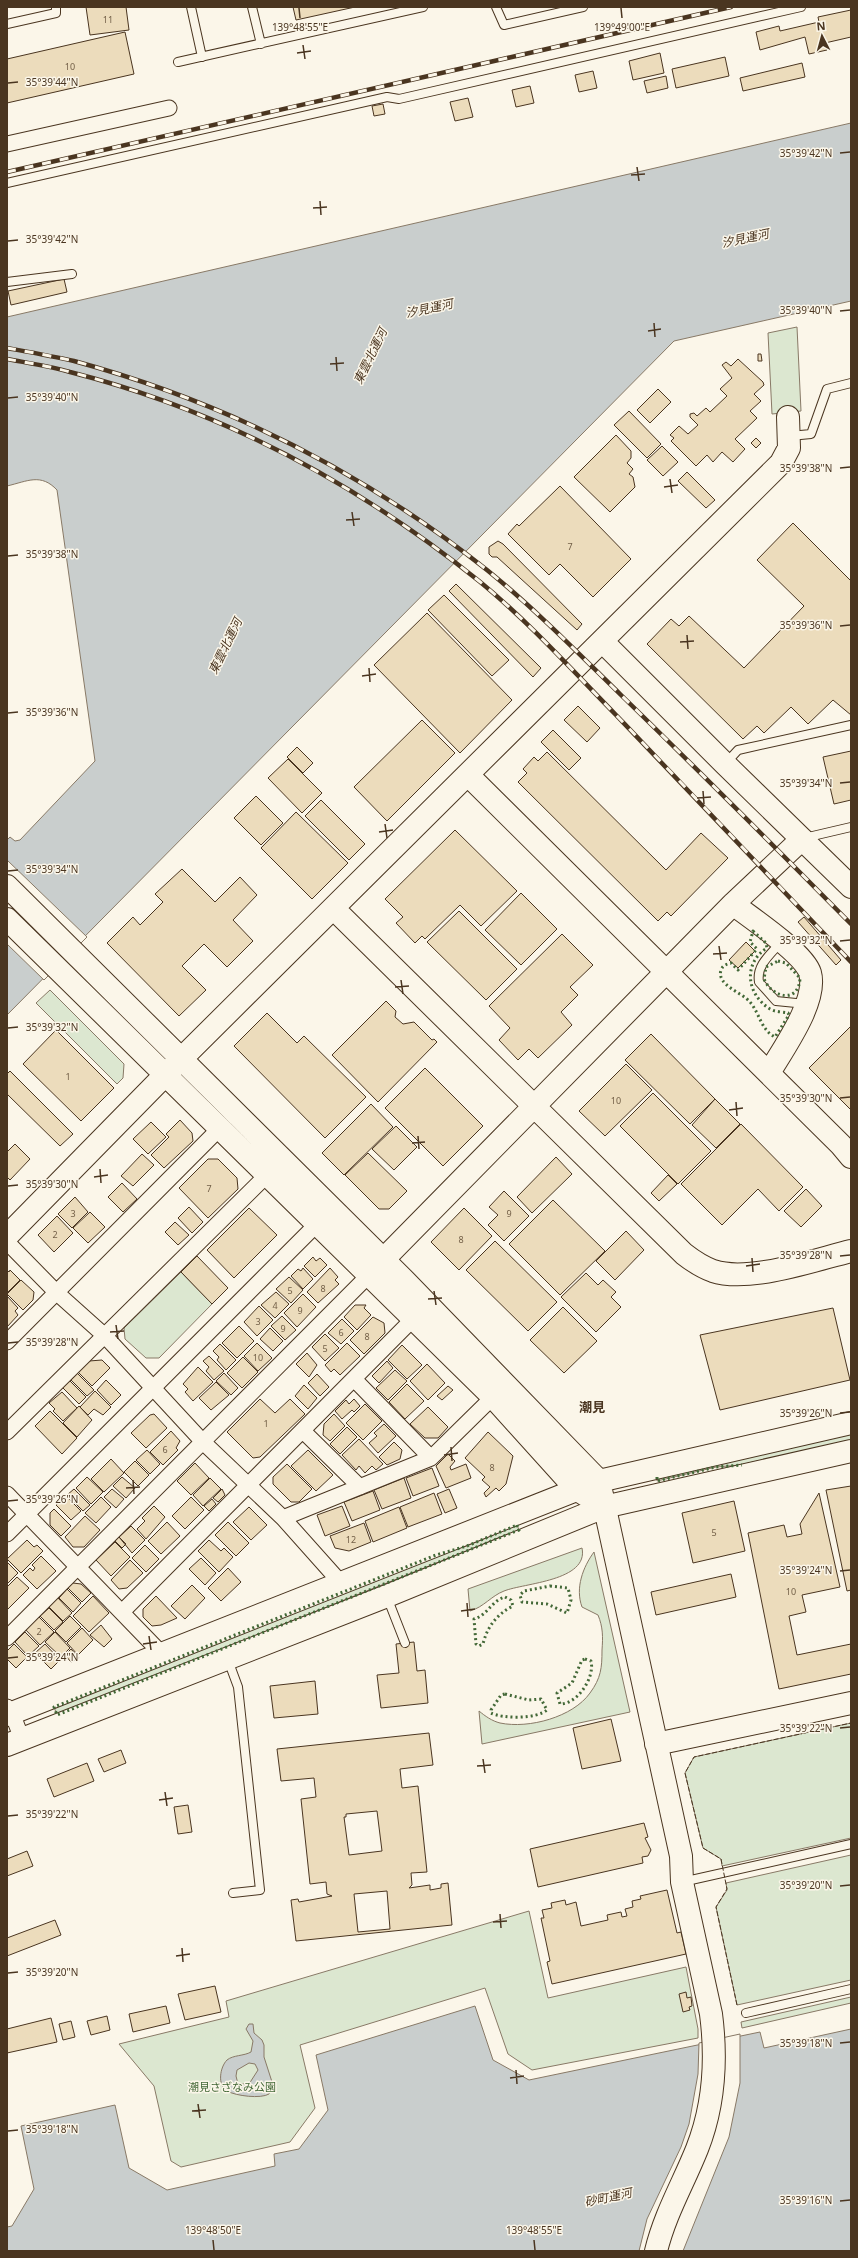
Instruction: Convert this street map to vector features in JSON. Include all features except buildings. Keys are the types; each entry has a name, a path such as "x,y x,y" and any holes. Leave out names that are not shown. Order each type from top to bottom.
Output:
{"street":[{"path":"7,144 169,108"},
{"path":"7,1236 182,1058 603,642 781,463 788,453 788,427"},
{"path":"603,642 851,887"},
{"path":"468,775 668,972 841,1145 851,1157"},
{"path":"7,1638 77,1566 368,1276 734,904 802,839"},
{"path":"7,886 384,1259 599,1481 681,1856 691,1880 719,2034 725,2083 718,2124 703,2164 682,2206 667,2251"},
{"path":"734,904 782,942 806,966 810,973 811,981 807,1004 769,1073"},
{"path":"334,909 684,1254 698,1264 714,1271 745,1274 851,1251"},
{"path":"7,919 368,1276 493,1397 576,1489 604,1507"},
{"path":"7,1342 219,1129"},
{"path":"7,1432 267,1175"},
{"path":"7,1534 317,1224"},
{"path":"7,1242 56,1293 105,1336 203,1442 283,1518 341,1583"},
{"path":"122,1612 413,1320"},
{"path":"354,1379 431,1458"},
{"path":"283,1518 431,1458 493,1397"},
{"path":"851,1423 599,1481 576,1489 162,1654 9,1712 15,1742 227,1657 387,1596 604,1507 851,1451"},
{"path":"303,1431 360,1487"},
{"path":"7,1494 162,1654"},
{"path":"656,1744 851,1703"},
{"path":"656,2251 662,2227 697,2150 706,2122 719,2034 711,2014 682,1882 681,1856"}],"lane":[{"path":"7,24 56,13 56,7"},
{"path":"191,7 202,57"},
{"path":"252,7 260,44"},
{"path":"178,62 423,7"},
{"path":"496,7 504,25 583,7"},
{"path":"7,183 387,97 399,99 801,7"},
{"path":"7,282 72,274"},
{"path":"788,427 811,434 827,389 851,383"},
{"path":"725,764 738,750 851,725"},
{"path":"802,839 851,827"},
{"path":"782,942 763,962 759,969 759,982 776,1001 807,1004"},
{"path":"387,1596 405,1643"},
{"path":"227,1657 238,1686 260,1890 233,1893"},
{"path":"691,1880 851,1844"},
{"path":"746,2013 851,1989"}],"green space":[{"path":"797,327 801,411 772,414 768,333"},
{"path":"50,990 124,1064 123,1078 117,1084 36,1003"},
{"path":"181,1272 212,1304 159,1358 146,1358 125,1339 124,1328"},
{"path":"851,1433 851,1440 740,1465 716,1467 657,1481 657,1476"},
{"path":"517,1525 519,1530 57,1715 54,1707 436,1555 467,1546"},
{"path":"582,1548 581,1559 576,1568 566,1574 539,1583 504,1591 470,1611 468,1589"},
{"path":"594,1552 630,1712 482,1744 479,1711 494,1721 500,1723 524,1724 537,1722 562,1715 573,1709 594,1688 599,1678 601,1668 602,1628 598,1615 582,1607 579,1592 581,1578 586,1564"},
{"path":"851,1723 851,1838 722,1866 721,1859 703,1848 685,1773 694,1757"},
{"path":"851,1855 851,1980 737,2005 716,1907 727,1890 726,1883"},
{"name":"潮見さざなみ公園","path":"529,1911 548,1998 686,1967 698,2029 698,2038 532,2070 508,2054 485,1988 300,2045 315,2108 290,2142 181,2167 171,2161 154,2086 119,2044 229,2017 226,2001"},
{"path":"851,1997 851,2003 742,2028 741,2022"}],"water":[{"path":"851,123 851,301 674,341 7,1015 7,840 10,837 15,841 20,840 95,761 57,490 51,485 40,480 7,486 7,317"},
{"name":"砂町運河","path":"475,2006 493,2060 529,2080 760,2032 764,2048 851,2029 851,2251 7,2251 7,2227 12,2226 34,2189 21,2126 115,2105 129,2168 167,2190 275,2166 274,2154 299,2149 328,2110 316,2055"},
{"path":"249,2024 253,2024 254,2033 262,2040 264,2045 264,2057 273,2085 269,2094 265,2096 255,2097 231,2093 222,2085 221,2071 227,2060 232,2057 251,2052 253,2041 246,2029","holes":["249,2063 255,2064 258,2070 249,2084 238,2084 236,2076 237,2070"]}],"pier":[{"path":"7,860 87,937 44,980 7,944"},
{"path":"740,2034 740,2083 729,2137 683,2251 639,2251 647,2219 681,2147 689,2124 698,2074 699,2043"}],"railway":[{"path":"7,172 731,7"},
{"path":"7,348 74,361 185,397 291,444 343,472 392,502 487,570 522,600 708,780 851,924"},
{"path":"7,359 62,370 126,388 180,407 233,429 285,454 336,482 433,546 479,581 515,612 851,962"}],"hedge":[{"path":"753,931 766,943 767,948 759,954 754,962 750,978 752,987 762,1003 770,1009 788,1013 789,1015 775,1037 770,1034 764,1026 750,1002 722,980 721,970 724,966 731,963 738,970 757,949 750,942 753,931"},
{"path":"778,961 786,963 800,978 795,992 790,995 779,994 773,991 764,979 766,967 778,961"},
{"path":"657,1477 657,1481 716,1467 742,1465"},
{"path":"517,1525 519,1530 57,1715 54,1707 436,1555 467,1546 517,1525"},
{"path":"550,1586 568,1588 571,1600 567,1613 547,1604 522,1602 520,1595 524,1591 550,1586"},
{"path":"505,1597 511,1600 513,1606 498,1617 487,1632 483,1644 479,1646 476,1644 474,1619 479,1617 496,1602 505,1597"},
{"path":"585,1659 591,1661 592,1667 588,1682 579,1695 573,1700 560,1704 557,1693 572,1683 582,1660 585,1659"},
{"path":"505,1694 529,1700 541,1699 547,1710 536,1715 520,1717 503,1716 491,1713 491,1710 501,1695 505,1694"}],"fence":[{"path":"737,2005 716,1907 727,1889 721,1859 703,1848 685,1773 694,1757 851,1723"}],"district":[{"name":"潮見","path":"592,1407"}],"water label":[{"name":"汐見運河","path":"745,238"},
{"name":"汐見運河","path":"429,308"},
{"name":"東雲北運河","path":"370,356"},
{"name":"東雲北運河","path":"225,646"}]}
